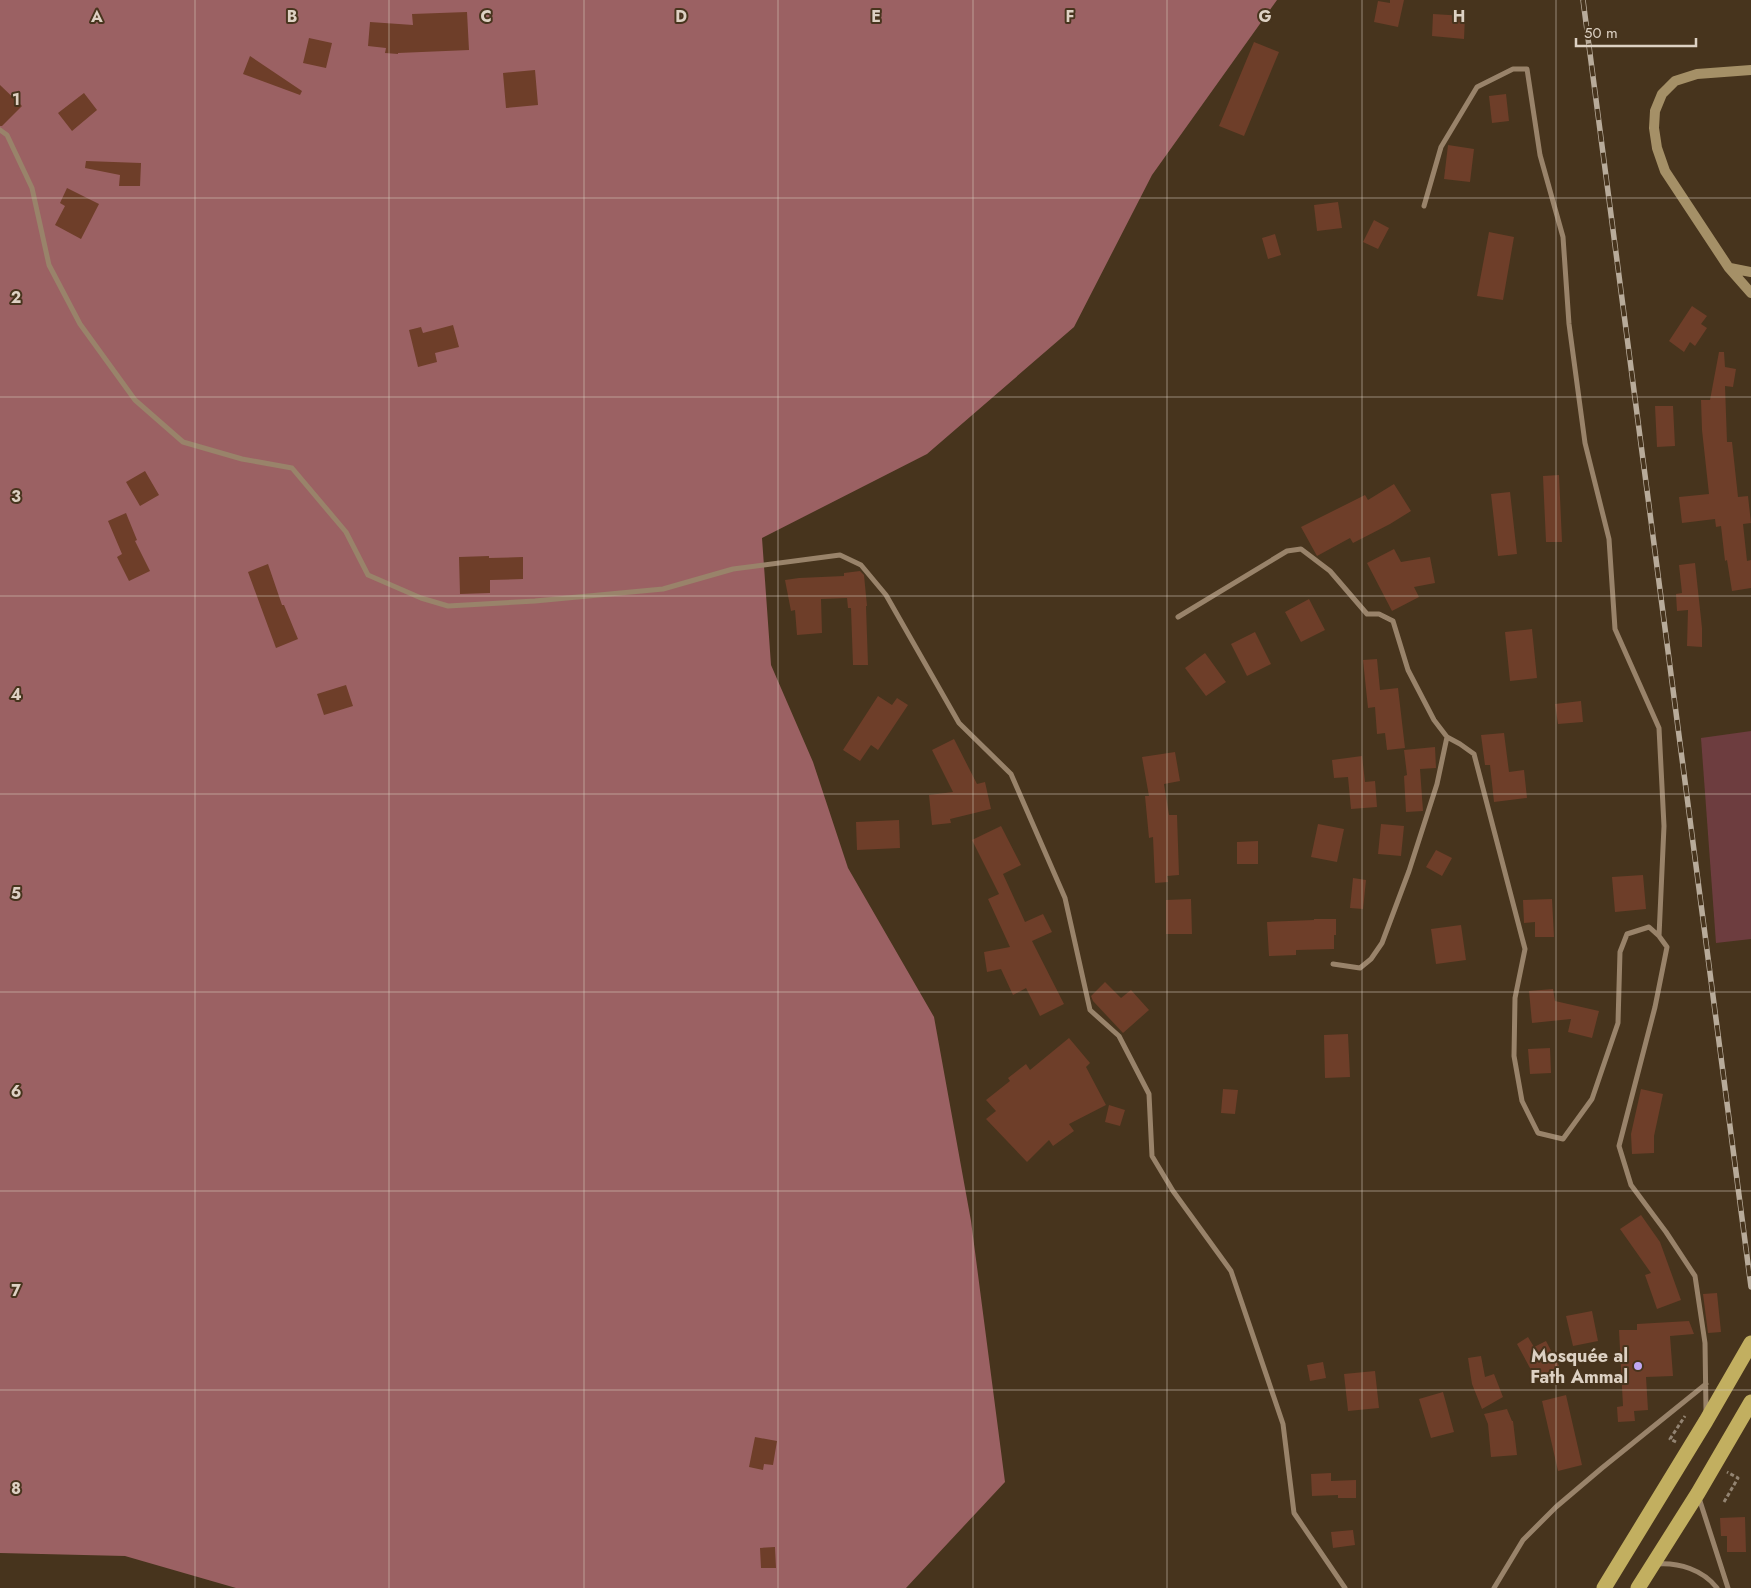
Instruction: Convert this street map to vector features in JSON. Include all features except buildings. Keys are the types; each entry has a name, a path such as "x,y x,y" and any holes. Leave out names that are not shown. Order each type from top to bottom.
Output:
{"highway":[{"path":"1604,1588 1706,1421 1751,1343"},
{"path":"1638,1588 1698,1493 1751,1402"}],"main road":[{"path":"1751,70 1697,74 1675,81 1662,94 1655,111 1654,128 1657,148 1665,171 1729,268 1751,294"},
{"path":"1729,268 1751,272"}],"street":[{"path":"1424,206 1441,147 1477,87 1514,69 1527,69 1540,155 1563,237 1569,324 1585,443 1609,539 1615,629 1659,728 1664,826 1659,936"},
{"path":"0,130 7,136 32,188 49,264 80,324 135,400 183,442 242,459 292,468 346,532 368,575 421,598 448,606 535,601 663,589 734,569 840,555 861,565 886,595 959,723 1011,774 1065,898 1090,1010 1119,1036 1149,1094 1152,1156 1173,1191 1231,1271 1283,1424 1294,1513 1345,1588"},
{"path":"1178,617 1287,551 1301,549 1330,571 1366,614 1379,614 1393,621 1408,670 1434,720 1447,738 1474,754 1525,949 1515,998 1514,1056 1522,1101 1538,1133 1563,1139 1592,1099 1618,1023 1620,952 1627,934 1649,927 1667,947 1655,1007 1619,1146 1631,1185 1666,1232 1695,1276 1705,1343 1706,1421"},
{"path":"1333,964 1360,968 1371,959 1382,943 1409,871 1434,793 1447,738"},
{"path":"1494,1588 1523,1540 1556,1507 1706,1384"},
{"path":"1698,1493 1728,1588"},
{"path":"1653,1564 1671,1563 1694,1570 1713,1582 1718,1588"}],"path":[{"path":"1670,1439 1685,1415"},
{"path":"1724,1502 1738,1478"}],"shaded area":[{"path":"0,0 1277,0 1152,175 1074,327 927,454 762,538 771,665 813,762 848,868 934,1017 971,1221 1005,1482 906,1588 236,1588 125,1556 0,1553"},
{"path":"1751,731 1751,939 1716,943 1701,738"}],"railway":[{"path":"1583,0 1751,1287"}],"place":[{"name":"Mosquée al Fath Ammal","path":"1638,1366"}]}
